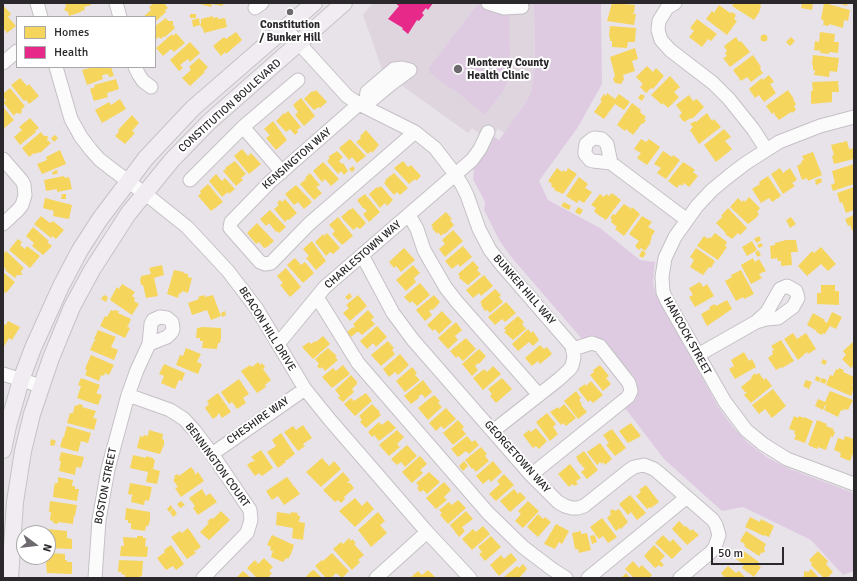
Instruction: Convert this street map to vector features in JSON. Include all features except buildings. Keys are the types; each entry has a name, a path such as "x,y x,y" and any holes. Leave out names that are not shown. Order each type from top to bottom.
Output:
{"main road":[{"name":"CONSTITUTION BOULEVARD","path":"3,450 21,380 33,348 61,286 88,238 127,181 146,158 193,108 314,3"},
{"name":"CONSTITUTION BOULEVARD","path":"10,578 15,502 18,479 30,422 51,358 72,307 92,270 144,193 172,160 208,122 344,3"}],"street":[{"path":"37,3 41,16"},
{"path":"116,3 120,16"},
{"path":"488,3 504,8 522,8"},
{"path":"675,3 667,8 659,21 658,30 661,40 670,50 710,80 729,99 753,129 766,150"},
{"name":"BUNKER HILL WAY","path":"286,28 343,92 415,132 435,148 455,174 467,195 479,229 490,250 570,342 573,349"},
{"path":"3,63 16,52"},
{"name":"BEACON HILL DRIVE","path":"56,68 71,119 81,137 100,160 187,227 228,270 257,309 305,389 427,532 470,578"},
{"path":"135,68 142,81 151,88"},
{"path":"190,180 243,127 298,80"},
{"name":"KENSINGTON WAY","path":"362,102 260,191 231,222 230,228 257,260 266,264 271,263 309,224 415,132"},
{"name":"HANCOCK STREET","path":"854,116 800,133 766,150 746,163 712,190 697,206 675,237 663,264 662,284 667,301 738,422 754,437 774,452 854,484"},
{"path":"243,127 282,172"},
{"name":"CHARLESTOWN WAY","path":"278,344 325,287 472,160 480,149 488,132"},
{"path":"3,159 22,181 25,189 22,205 3,224"},
{"path":"611,163 687,220"},
{"path":"409,215 417,229 424,250 446,288 539,395"},
{"name":"GEORGETOWN WAY","path":"362,255 393,313 402,326 531,475 558,502 572,508 584,506 628,472 644,465 654,469 713,520 719,535 718,542 711,552 680,578"},
{"path":"317,297 358,363 488,513 523,547 566,578"},
{"path":"698,355 756,322"},
{"path":"493,431 569,370 573,361 573,349 592,343 600,346 629,383 631,391 628,397 531,475"},
{"name":"BOSTON STREET","path":"95,578 97,537 101,504 112,450 136,370 149,344"},
{"path":"3,374 41,386"},
{"name":"CHESHIRE WAY","path":"212,454 305,389"},
{"name":"BENNINGTON COURT","path":"128,395 162,407 180,416 190,424 251,512 249,529 244,538 203,578"},
{"path":"588,578 687,497"},
{"path":"376,578 427,532"}],"shaded area":[{"name":"Monterey County Health Clinic","path":"373,3 534,3 535,66 531,92 526,102 504,133 498,129 489,141 472,128 468,133 383,72 363,15"},
{"path":"534,3 601,3 602,84 578,127 539,181 548,200 600,228 640,260 655,262 653,281 655,291 662,306 719,408 733,427 747,442 768,458 790,469 854,493 854,571 843,575 811,540 743,507 722,511 664,459 625,408 635,399 637,393 637,383 634,377 603,342 592,337 582,339 512,258 499,240 484,210 485,202 473,179 474,171 472,168 493,136 499,140 526,102 531,92 535,66"},
{"path":"478,4 494,13 509,15 509,78 503,91 485,115 452,88 451,89 429,72 430,70 428,69"}],"place":[{"name":"Constitution / Bunker Hill","path":"290,12"},
{"name":"Monterey County Health Clinic","path":"458,69"}]}
